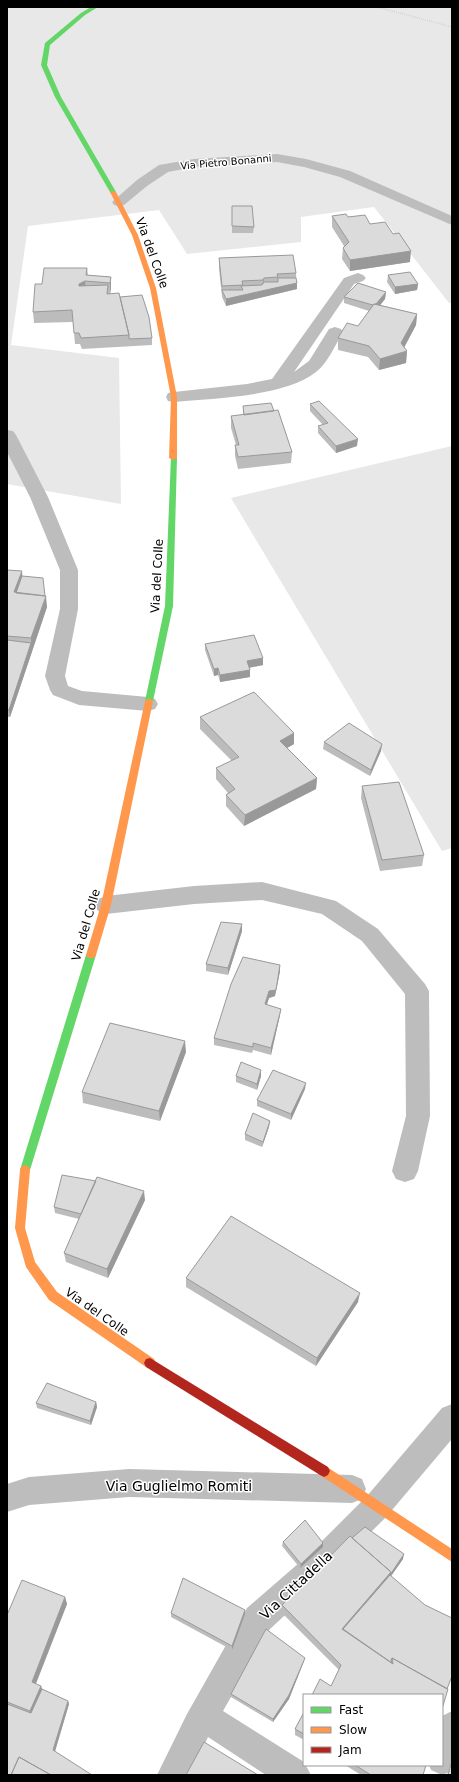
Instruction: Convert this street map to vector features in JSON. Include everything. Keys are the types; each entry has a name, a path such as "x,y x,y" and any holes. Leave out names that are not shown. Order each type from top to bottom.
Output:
{"street":[{"name":"Via del Colle","path":"95,7 82,14 47,44 44,65 58,97 119,202 135,235 153,288 174,397 169,606 106,905 25,1171 20,1228 30,1264 53,1296 132,1351 352,1489 452,1556"},
{"name":"Via Pietro Bonanni","path":"119,202 142,183 164,168 194,163 277,158 306,163 345,174 452,221"},
{"path":"278,383 349,281 358,278"},
{"path":"174,397 278,383 295,378 310,368 335,332"},
{"path":"7,435 39,497 69,570 69,609 55,676 60,690 79,698 148,704"},
{"path":"106,905 194,895 262,892 328,907 370,935 418,991 418,1116 404,1171"},
{"name":"Via Cittadella","path":"173,1775 203,1716 258,1620 317,1566 377,1506 452,1418"},
{"name":"Via Guglielmo Romiti","path":"7,1498 30,1491 129,1483 352,1489"},
{"path":"203,1716 295,1775"},
{"path":"443,1756 452,1727"}],"path":[{"path":"377,7 452,28"}],"shaded area":[{"path":"7,7 452,7 452,303 449,303 374,207 301,217 301,242 187,254 159,210 28,226 11,345 119,358 121,504 7,484"},
{"path":"452,446 452,848 442,851 231,498"}],"building":[{"path":"232,206 252,206 254,227 232,226"},
{"path":"346,214 348,217 365,215 370,224 385,222 393,234 399,233 411,251 350,260 343,248 349,242 332,216"},
{"path":"293,255 296,273 277,274 278,277 264,278 263,280 242,281 243,285 222,286 219,258"},
{"path":"44,268 87,268 86,275 111,277 110,283 85,281 79,284 79,286 108,285 107,294 119,293 129,335 81,338 79,333 74,333 72,310 33,312 35,284 42,284"},
{"path":"410,272 418,284 395,287 388,275"},
{"path":"278,278 296,278 297,283 226,299 222,290 243,290 241,286 262,285 264,282 278,282"},
{"path":"358,283 386,292 376,304 373,305 344,297"},
{"path":"142,295 149,317 152,338 129,339 120,297"},
{"path":"374,304 417,314 401,343 407,351 380,359 369,346 338,338 347,323 358,326"},
{"path":"319,401 358,439 336,446 318,426 328,423 310,404"},
{"path":"271,403 274,411 244,415 243,406"},
{"path":"278,410 292,452 238,457 235,445 239,445 231,416"},
{"path":"7,570 22,571 14,592 46,596 31,638 7,636"},
{"path":"22,576 43,578 45,596 16,593"},
{"path":"254,635 263,658 247,661 250,670 220,675 218,668 214,669 205,644"},
{"path":"7,640 31,643 9,710 7,710"},
{"path":"254,692 294,733 280,741 317,778 245,815 226,795 235,789 216,768 239,757 200,717"},
{"path":"349,723 382,744 371,770 324,742"},
{"path":"399,782 424,855 382,860 362,786"},
{"path":"221,922 242,924 228,968 206,964"},
{"path":"243,957 280,965 276,990 269,991 265,1004 281,1009 271,1048 253,1043 253,1047 214,1038 231,984"},
{"path":"110,1023 185,1041 159,1111 82,1092"},
{"path":"241,1062 261,1070 257,1084 236,1076"},
{"path":"273,1070 306,1083 291,1114 257,1100"},
{"path":"253,1113 270,1121 263,1142 245,1134"},
{"path":"62,1175 96,1181 81,1214 54,1207"},
{"path":"97,1177 144,1191 107,1269 64,1253"},
{"path":"231,1216 360,1293 317,1358 186,1278"},
{"path":"47,1383 96,1402 90,1421 36,1403"},
{"path":"305,1520 323,1543 301,1564 283,1542"},
{"path":"365,1527 404,1554 390,1575 391,1572 352,1538"},
{"path":"350,1536 391,1572 342,1629 393,1664 392,1658 448,1689 443,1706 443,1694 312,1694 320,1679 331,1686 341,1665 282,1605"},
{"path":"390,1575 425,1605 452,1618 452,1676 447,1689 392,1658 392,1663 343,1629"},
{"path":"183,1578 245,1610 232,1646 171,1613"},
{"path":"22,1580 65,1597 32,1682 41,1686 30,1711 7,1702 7,1615"},
{"path":"266,1629 305,1658 289,1695 273,1719 231,1694"},
{"path":"42,1689 68,1701 53,1750 92,1775 51,1775 19,1757 11,1775 7,1775 7,1704 31,1713"},
{"path":"303,1714 303,1733 295,1729"},
{"path":"204,1742 258,1775 186,1775"},
{"path":"19,1757 51,1775 11,1775"},
{"path":"452,1761 452,1775 448,1775"},
{"path":"357,1766 426,1766 423,1775 371,1775"}],"traffic: fast":[{"path":"95,7 83,14 47,44 44,65 58,97 113,192"},
{"path":"149,701 169,606 173,458"},
{"path":"25,1170 91,955"}],"traffic: slow":[{"path":"113,192 135,235 153,288 174,397 173,458"},
{"path":"91,955 106,905 149,701"},
{"path":"25,1170 20,1228 30,1264 53,1296 150,1363"},
{"path":"324,1471 452,1556"}],"traffic: jam":[{"path":"150,1363 324,1471"}]}
